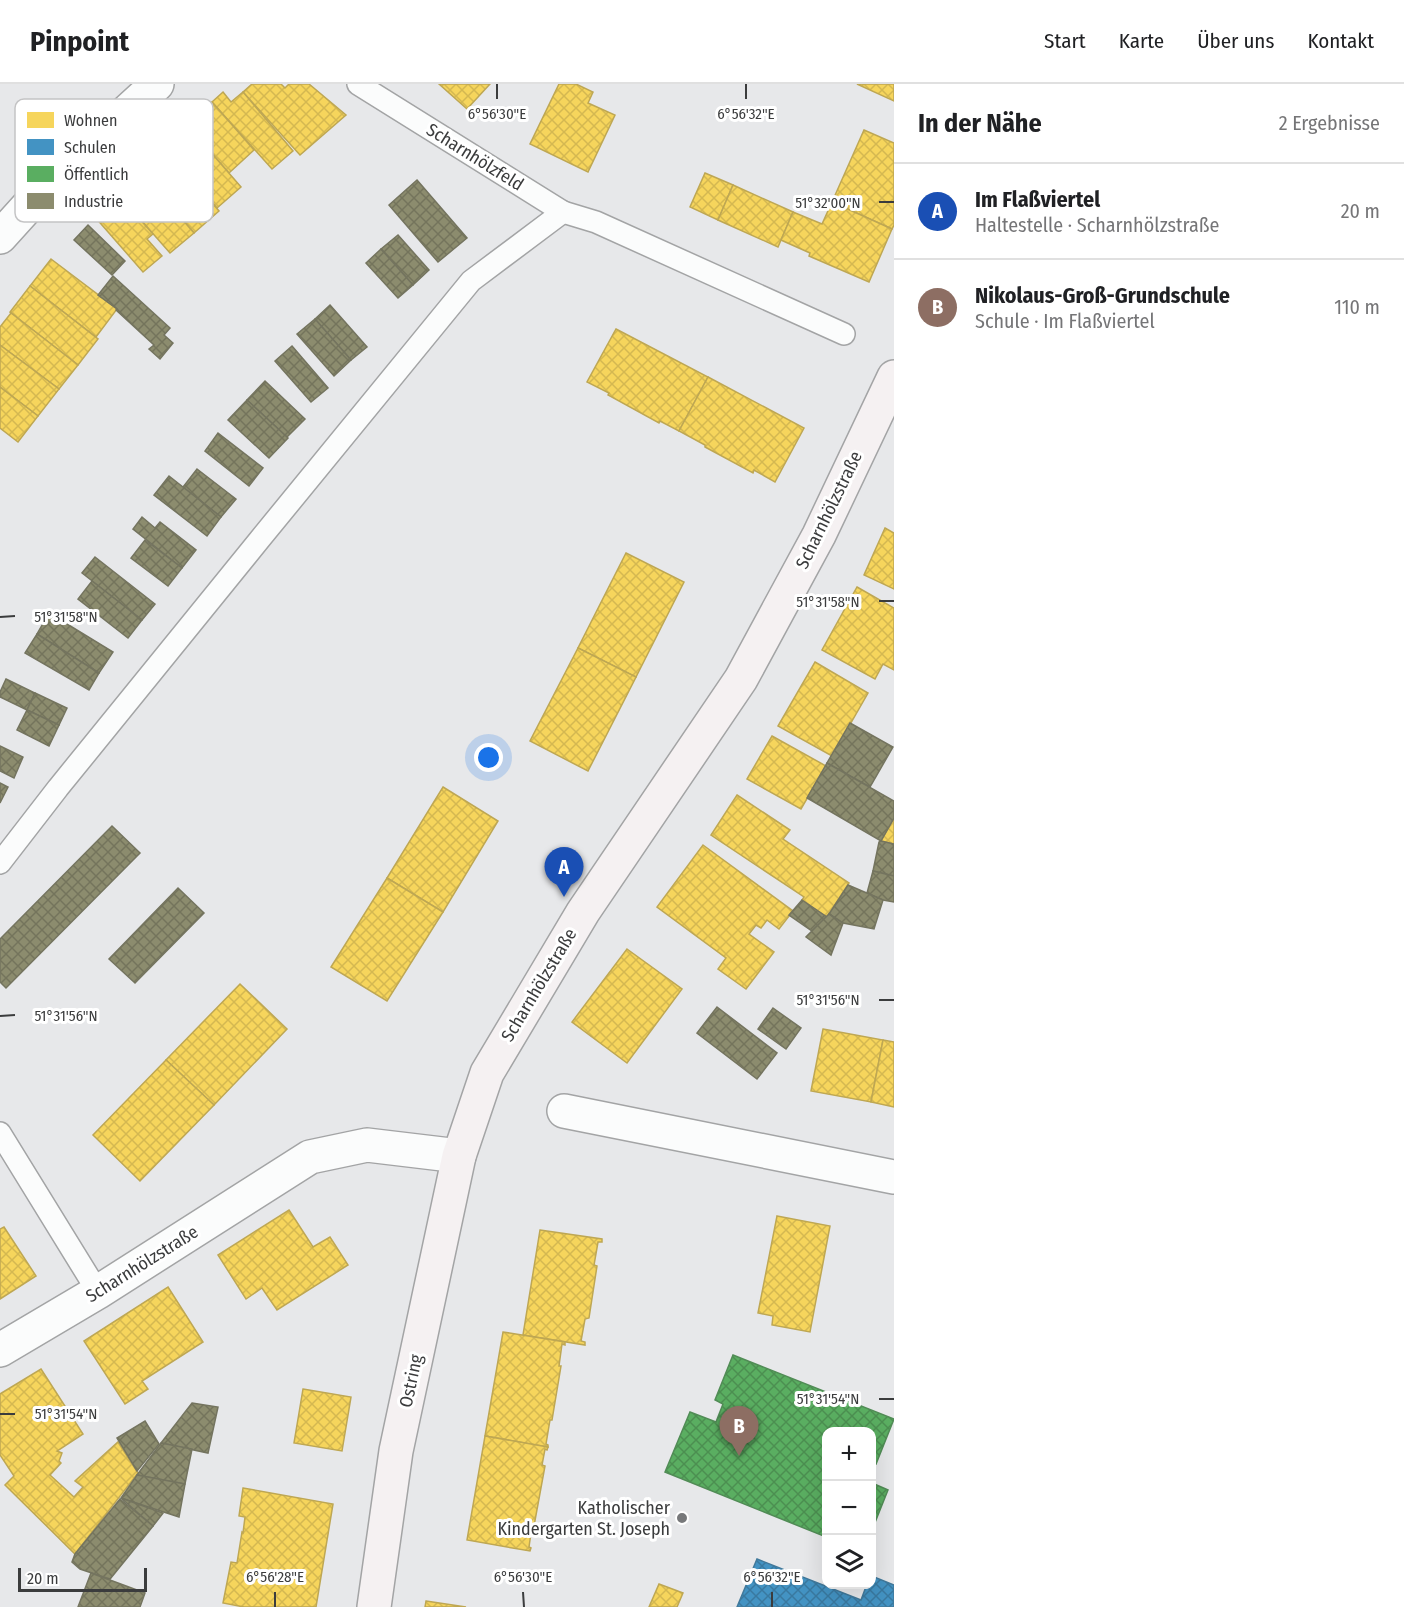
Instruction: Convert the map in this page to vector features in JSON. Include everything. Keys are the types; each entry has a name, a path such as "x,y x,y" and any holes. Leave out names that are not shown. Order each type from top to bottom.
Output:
{"main road":[{"name":"Scharnhölzstraße","path":"459,1156 487,1073 583,912 741,679 819,535 894,377"},
{"name":"Ostring","path":"374,1607 396,1451 459,1156"}],"street":[{"path":"141,99 157,84"},
{"path":"0,237 15,220"},
{"path":"564,1111 894,1177"},
{"name":"Scharnhölzstraße","path":"0,1350 98,1292 310,1157 367,1145 459,1156"}],"lane":[{"name":"Scharnhölzfeld","path":"358,84 562,212 596,222 844,334"},
{"path":"0,863 66,778 471,281 562,212"},
{"path":"0,1133 98,1292"}],"building: Wohnen":[{"path":"252,84 281,84 285,88 289,84 309,84 346,115 300,155 243,92"},
{"path":"439,84 490,84 467,109"},
{"path":"559,84 576,84 593,92 588,103 615,115 588,172 530,144"},
{"path":"857,84 894,84 894,101"},
{"path":"223,92 231,102 243,92 293,151 272,169 213,101"},
{"path":"213,103 254,150 229,173 213,155"},
{"path":"864,130 894,143 894,225 892,229 832,202"},
{"path":"213,155 241,187 217,208 213,203"},
{"path":"705,173 733,185 718,220 690,207"},
{"path":"733,185 793,212 778,247 718,220"},
{"path":"832,202 892,229 869,282 809,256 810,253 781,240 793,212 822,224"},
{"path":"213,204 219,211 213,216"},
{"path":"99,222 142,222 153,234 147,239 162,256 143,272"},
{"path":"143,222 184,222 194,233 170,253"},
{"path":"184,222 206,222 194,233"},
{"path":"51,259 117,309 96,337 30,286"},
{"path":"30,286 98,339 78,365 10,312"},
{"path":"11,313 78,365 59,389 0,345 0,327"},
{"path":"616,329 708,377 679,431 660,421 659,423 587,382"},
{"path":"0,345 59,389 38,416 0,387"},
{"path":"708,377 804,428 775,482 754,470 753,473 679,431"},
{"path":"0,387 38,416 18,442 0,428"},
{"path":"885,528 894,533 894,589 864,575"},
{"path":"626,553 684,582 636,677 578,648"},
{"path":"857,587 894,608 894,670 883,664 875,679 822,650"},
{"path":"578,648 636,677 588,771 530,741"},
{"path":"815,662 868,693 832,756 778,726"},
{"path":"772,736 826,766 801,809 747,779"},
{"path":"443,787 498,821 443,912 387,878"},
{"path":"737,795 790,830 783,839 849,883 827,917 802,900 804,897 711,835"},
{"path":"894,818 894,844 881,841"},
{"path":"703,845 793,911 779,929 767,920 761,928 756,925 749,934 774,952 746,989 718,969 726,958 657,907"},
{"path":"387,878 443,912 387,1001 331,967"},
{"path":"627,949 682,989 627,1063 572,1022"},
{"path":"240,984 287,1029 214,1105 166,1060"},
{"path":"823,1029 883,1040 871,1102 811,1091"},
{"path":"883,1040 894,1042 894,1107 871,1102"},
{"path":"166,1060 214,1105 140,1181 93,1135"},
{"path":"289,1210 313,1247 330,1237 348,1265 277,1310 262,1288 246,1299 218,1255"},
{"path":"777,1216 830,1226 810,1332 772,1325 773,1316 758,1313"},
{"path":"4,1227 36,1276 0,1299 0,1229"},
{"path":"540,1230 602,1239 602,1242 598,1242 594,1265 597,1266 589,1318 585,1319 581,1341 585,1342 585,1345 523,1335"},
{"path":"168,1287 203,1342 142,1381 148,1389 125,1404 84,1341"},
{"path":"503,1332 565,1342 565,1345 562,1344 559,1366 561,1366 546,1444 548,1447 485,1436"},
{"path":"41,1369 83,1434 57,1451 62,1453 59,1461 61,1463 50,1475 74,1497 83,1487 75,1481 118,1442 138,1473 75,1554 5,1485 14,1476 0,1455 0,1394"},
{"path":"303,1389 351,1397 342,1451 294,1443"},
{"path":"485,1436 548,1447 547,1450 545,1449 542,1465 545,1466 534,1526 532,1526 530,1551 467,1540"},
{"path":"243,1488 333,1504 316,1607 244,1607 223,1603 231,1562 237,1563 243,1533 245,1517 239,1516"},
{"path":"659,1584 683,1593 677,1607 649,1607"},
{"path":"426,1601 466,1607 425,1607"}],"building: Schulen":[{"path":"757,1559 822,1585 822,1589 833,1589 861,1600 865,1589 876,1589 876,1578 894,1585 894,1607 737,1607"}],"building: Öffentlich":[{"path":"733,1355 894,1419 876,1464 876,1427 822,1427 822,1535 665,1472 690,1412 716,1422 723,1404 715,1400"},
{"path":"876,1485 888,1490 876,1520"}],"building: Industrie":[{"path":"417,180 467,238 438,262 389,205"},
{"path":"88,225 125,261 112,275 74,240"},
{"path":"398,235 429,270 413,285 381,249"},
{"path":"381,249 413,285 398,298 366,263"},
{"path":"113,276 170,328 164,335 173,343 160,359 149,349 154,345 117,309 98,295"},
{"path":"330,305 367,347 351,360 315,319"},
{"path":"315,319 351,360 334,376 297,334"},
{"path":"292,346 328,388 311,402 275,361"},
{"path":"265,381 305,419 287,437 247,400"},
{"path":"247,400 288,438 269,458 228,420"},
{"path":"218,433 263,468 249,486 205,451"},
{"path":"197,469 236,499 221,517 183,487"},
{"path":"169,476 221,517 207,536 154,495"},
{"path":"142,517 155,528 160,522 196,550 182,568 133,529"},
{"path":"145,540 182,568 168,586 131,558"},
{"path":"95,557 155,604 142,620 82,573"},
{"path":"92,581 142,620 128,638 78,599"},
{"path":"49,613 113,652 99,673 37,634"},
{"path":"37,634 99,673 89,690 25,653"},
{"path":"6,679 35,693 27,710 0,697"},
{"path":"35,693 67,708 59,725 27,710"},
{"path":"27,710 59,725 49,746 17,730"},
{"path":"850,723 893,747 870,787 827,763"},
{"path":"0,746 23,757 14,778 0,771"},
{"path":"827,763 894,801 894,818 881,841 807,798"},
{"path":"0,783 8,787 0,803"},
{"path":"112,826 140,853 6,988 0,982 0,939"},
{"path":"881,841 894,844 894,876 873,871"},
{"path":"873,871 894,876 894,902 867,893"},
{"path":"848,885 883,900 874,929 843,923 829,914"},
{"path":"178,888 204,913 135,983 109,959"},
{"path":"802,900 827,917 812,931 789,915"},
{"path":"829,914 843,923 831,955 806,937"},
{"path":"717,1007 777,1053 757,1079 697,1033"},
{"path":"773,1008 801,1028 786,1049 758,1029"},
{"path":"192,1403 218,1407 208,1453 161,1443"},
{"path":"145,1421 159,1444 137,1471 117,1438"},
{"path":"161,1443 192,1449 185,1484 137,1475"},
{"path":"137,1475 185,1484 179,1517 121,1498"},
{"path":"121,1498 163,1513 153,1526"},
{"path":"120,1499 153,1526 110,1579 80,1569 72,1562 75,1554"},
{"path":"91,1573 145,1593 140,1607 78,1607"}],"place":[{"name":"Im Flaßviertel","path":"564,897"},
{"name":"Nikolaus-Groß-Grundschule","path":"739,1456"},
{"name":"Katholischer Kindergarten St. Joseph","path":"682,1518"}]}
